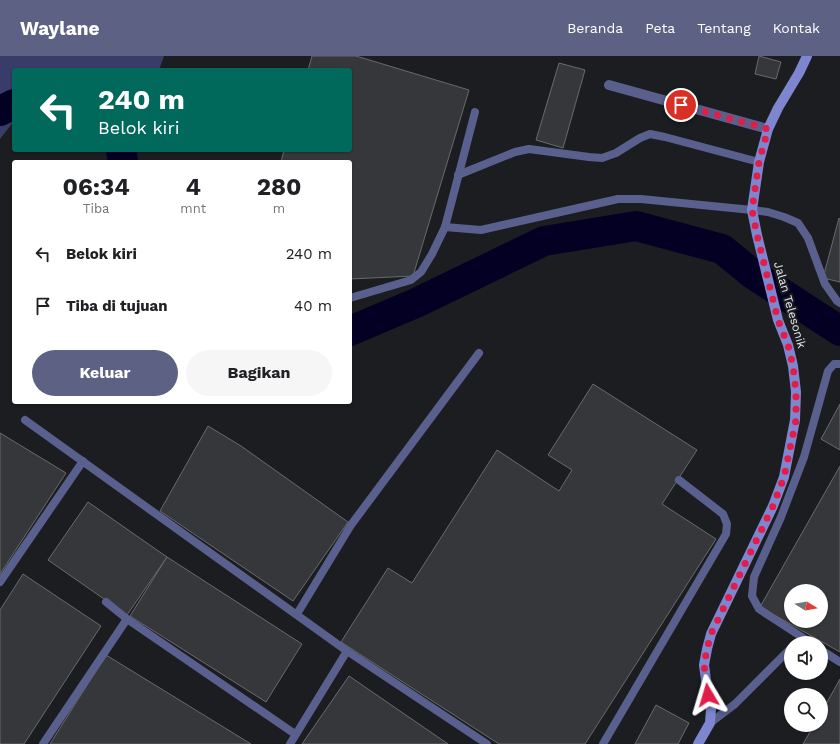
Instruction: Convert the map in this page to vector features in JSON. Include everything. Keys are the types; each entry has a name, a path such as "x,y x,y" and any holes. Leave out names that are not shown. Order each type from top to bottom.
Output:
{"street":[{"name":"Jalan Telesonik","path":"710,723 711,709 704,665 711,634 773,506 784,477 796,420 796,392 793,366 788,345 778,320 752,210 759,162 768,129 778,108 799,74 807,56"},
{"path":"609,85 768,129"},
{"path":"698,744 710,723"}],"lane":[{"path":"352,297 412,280 425,266 445,227 475,112"},
{"path":"458,175 515,152 529,149 602,158 616,153 640,138 650,134 759,162"},
{"path":"445,227 481,230 618,200 641,199 768,212 798,223 808,238 825,284 840,303"},
{"path":"297,614 351,525 479,353"},
{"path":"794,636 759,609 752,596 754,576 781,517 804,457 828,371 834,364 840,364"},
{"path":"25,420 347,651 487,744"},
{"path":"0,582 83,462"},
{"path":"603,744 726,534 727,524 723,514 679,480"},
{"path":"106,602 127,619 295,734"},
{"path":"43,744 127,619"},
{"path":"290,744 347,651"},
{"path":"828,654 840,662"},
{"path":"710,723 735,704 784,655"}],"shaded area":[{"path":"0,56 164,56 160,68 12,68 12,124 0,139"}],"building":[{"path":"312,56 356,56 469,90 413,276 352,279 352,160 282,160 284,152 352,152 352,68 309,68"},
{"path":"759,56 781,62 776,79 755,74"},
{"path":"559,63 585,70 563,148 536,140"},
{"path":"839,218 840,219 840,282 823,278"},
{"path":"593,384 697,450 662,504 716,539 585,744 499,744 341,642 388,568 412,583 497,450 559,491 572,470 548,455"},
{"path":"840,404 840,450 821,439"},
{"path":"208,426 241,446 348,522 293,601 160,511"},
{"path":"0,433 66,473 0,574"},
{"path":"840,466 840,652 828,645 828,636 812,636 797,628 828,628 828,584 784,584 784,620 760,607"},
{"path":"88,502 167,557 127,615 48,560"},
{"path":"167,557 302,644 266,702 130,616"},
{"path":"23,574 101,626 24,744 0,744 0,610"},
{"path":"106,655 251,744 50,744"},
{"path":"349,676 448,744 302,744"},
{"path":"840,679 840,744 803,744 810,732 828,732 828,700"},
{"path":"656,705 689,723 678,744 635,744"}],"waterway":[{"path":"0,111 12,105"},
{"path":"121,152 123,160"},
{"path":"352,330 416,303 544,241 636,226 722,249 754,275 840,331"}],"route":[{"path":"681,105 768,129 759,162 752,210 778,320 788,345 793,366 796,392 796,420 784,477 773,506 711,634 704,665 708,695"}]}
